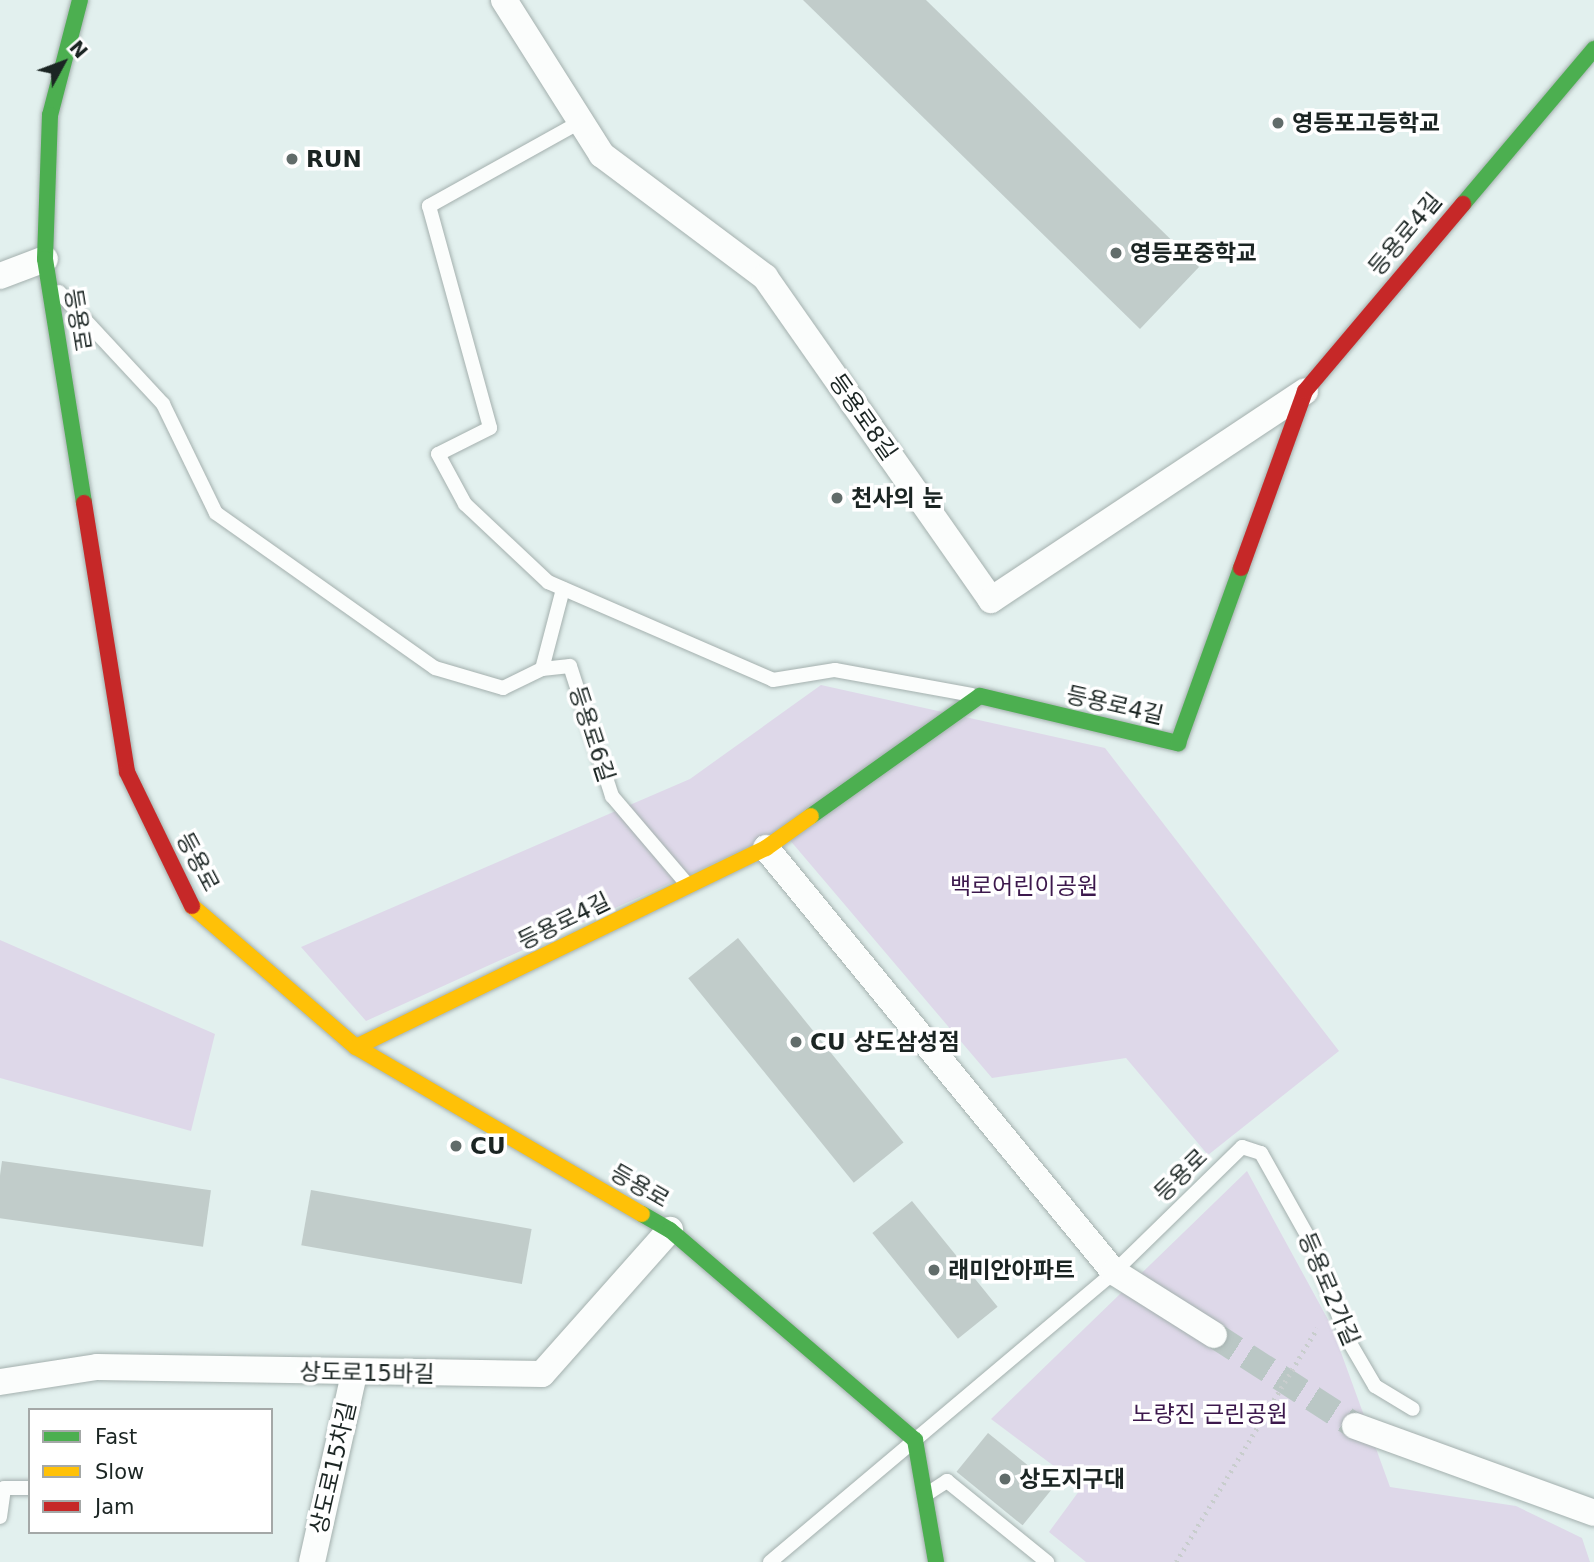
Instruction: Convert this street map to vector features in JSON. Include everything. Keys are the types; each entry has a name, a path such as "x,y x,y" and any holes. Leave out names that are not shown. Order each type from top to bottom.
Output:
{"street":[{"name":"등용로","path":"80,0 50,115 46,270 127,772 193,907 356,1047 670,1230 915,1440"},
{"name":"등용로8길","path":"504,0 601,155 765,276 991,600 1305,391"},
{"name":"등용로4길","path":"356,1047 766,848 980,696 1178,743 1305,391 1594,49"},
{"path":"0,276 46,270"},
{"path":"766,848 1114,1272 1214,1335"},
{"name":"상도로15바길","path":"0,1382 97,1367 354,1374 542,1374 670,1230"},
{"name":"상도로15차길","path":"312,1562 354,1374"},
{"path":"1354,1426 1594,1513"},
{"path":"915,1440 936,1562"}],"lane":[{"path":"580,122 429,206 490,428 438,454 465,504 563,589 773,680 835,670 980,696"},
{"path":"46,270 163,404 216,513 435,668 503,688 542,669 563,589"},
{"name":"등용로6길","path":"542,669 570,666 612,796 688,886"},
{"name":"등용로","path":"915,1440 1114,1272 1242,1147 1261,1153"},
{"name":"등용로2가길","path":"1261,1153 1311,1242 1337,1313 1375,1386 1413,1409"},
{"path":"770,1562 915,1440"},
{"path":"925,1495 947,1481 1047,1562"},
{"path":"0,1517 4,1488 28,1488"}],"path":[{"path":"1176,1562 1312,1333 1337,1313"}],"green space":[{"name":"백로어린이공원","path":"821,685 1105,748 1339,1051 1208,1155 1126,1058 992,1078 783,832 366,1021 301,947 690,779"},
{"path":"0,940 215,1034 191,1131 0,1078"},
{"name":"노량진 근린공원","path":"1247,1171 1331,1325 1390,1487 1516,1506 1582,1538 1590,1562 1086,1562 1049,1532 1082,1487 991,1419"}],"building":[{"path":"803,0 926,0 1199,267 1140,329"},
{"path":"738,938 904,1142 854,1183 688,978"},
{"path":"2,1161 211,1190 203,1247 0,1218"},
{"path":"311,1190 532,1229 522,1284 301,1245"},
{"name":"래미안아파트","path":"912,1201 998,1307 958,1339 872,1233"},
{"name":"상도지구대","path":"988,1433 1054,1486 1023,1525 957,1472"}],"tunnel":[{"path":"1214,1335 1355,1426"}],"traffic: fast":[{"path":"80,0 50,115 45,259 84,503"},
{"path":"1463,204 1594,49"},
{"path":"811,816 980,696 1178,743 1241,568"},
{"path":"642,1214 670,1230 915,1440 936,1562"}],"traffic: slow":[{"path":"356,1047 766,848 811,816"},
{"path":"192,906 356,1047 642,1214"}],"traffic: jam":[{"path":"1241,568 1305,391 1463,204"},
{"path":"84,503 127,772 192,906"}],"place":[{"name":"영등포고등학교","path":"1278,123"},
{"name":"RUN","path":"292,159"},
{"name":"영등포중학교","path":"1116,253"},
{"name":"천사의 눈","path":"837,498"},
{"name":"CU 상도삼성점","path":"796,1042"},
{"name":"CU","path":"456,1146"},
{"name":"래미안아파트","path":"934,1270"},
{"name":"상도지구대","path":"1005,1479"}]}
